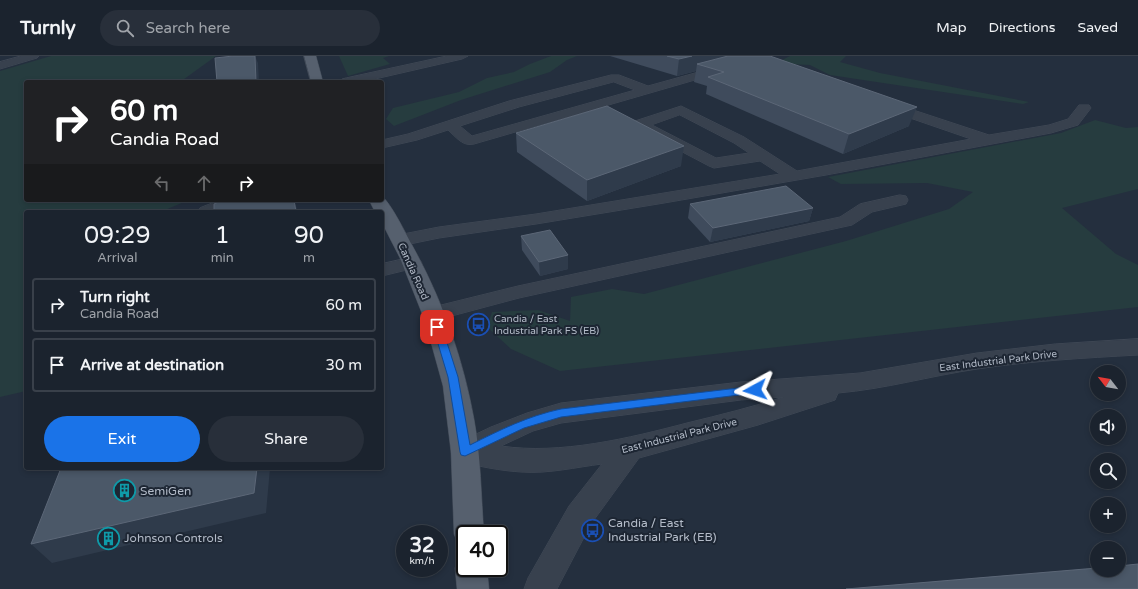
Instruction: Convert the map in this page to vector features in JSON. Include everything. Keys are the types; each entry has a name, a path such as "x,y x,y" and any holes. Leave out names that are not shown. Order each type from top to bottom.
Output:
{"main road":[{"path":"310,56 316,80"},
{"name":"Candia Road","path":"384,212 412,263 433,314 453,377 465,452 469,525"},
{"path":"472,577 473,589"}],"street":[{"path":"0,66 33,56"},
{"path":"355,80 462,56"},
{"path":"450,125 469,141 746,62 758,56"},
{"path":"384,144 412,137 514,104 615,78 647,90"},
{"path":"869,99 988,140"},
{"path":"400,240 438,232 523,222 898,158 1051,129 1073,122 1084,108"},
{"path":"763,156 714,163 640,124 680,110 739,140 792,175"},
{"path":"433,314 518,292 846,221 866,208 900,200"},
{"path":"211,210 230,202"},
{"path":"384,270 412,263"},
{"name":"East Industrial Park Drive","path":"465,452 520,425 546,416 561,413 741,391 860,382 977,361 1055,352 1138,347"},
{"name":"East Industrial Park Drive","path":"465,452 523,461 556,459 630,448 758,415 860,382"},
{"path":"540,589 580,515 630,448"}],"green space":[{"path":"51,56 216,56 183,80 24,80 24,202 184,202 165,210 24,210 24,391 0,397 0,71"},
{"path":"339,56 389,56 383,58 390,64 348,76"},
{"path":"551,56 577,56 567,60 550,72 461,100 394,126 386,119 393,108 459,92 487,78 514,72"},
{"path":"790,56 846,56 840,62 880,73 1029,102 1023,104 830,75 810,65 786,64 780,61"},
{"path":"1095,120 1126,128 1138,127 1138,189 1062,208 1116,254 1138,265 1138,307 560,371 511,349 487,327 492,312 538,310 570,321 571,297 612,289 644,294 846,241 949,209 973,192 927,183 841,184 828,177 1061,133"}],"building":[{"path":"255,56 256,80 217,80 215,58"},
{"path":"667,56 692,56 679,59"},
{"path":"728,56 770,56 917,107 849,134 708,77 724,72 697,64"},
{"path":"607,106 684,146 587,180 516,133"},
{"path":"786,186 813,208 713,228 690,204"},
{"path":"218,202 294,202 296,210 214,210 214,204"},
{"path":"550,230 568,255 539,262 521,236"},
{"path":"60,470 257,470 254,493 31,544"},
{"path":"1138,564 1138,589 846,589 1090,569 1090,577 1126,577 1126,565"}],"place":[{"name":"Candia / East Industrial Park FS (EB)","path":"478,324"},
{"name":"SemiGen","path":"124,491"},
{"name":"Candia / East Industrial Park (EB)","path":"593,530"},
{"name":"Johnson Controls","path":"109,538"}],"route":[{"path":"437,327 453,377 465,452 520,425 546,416 755,390"}]}
